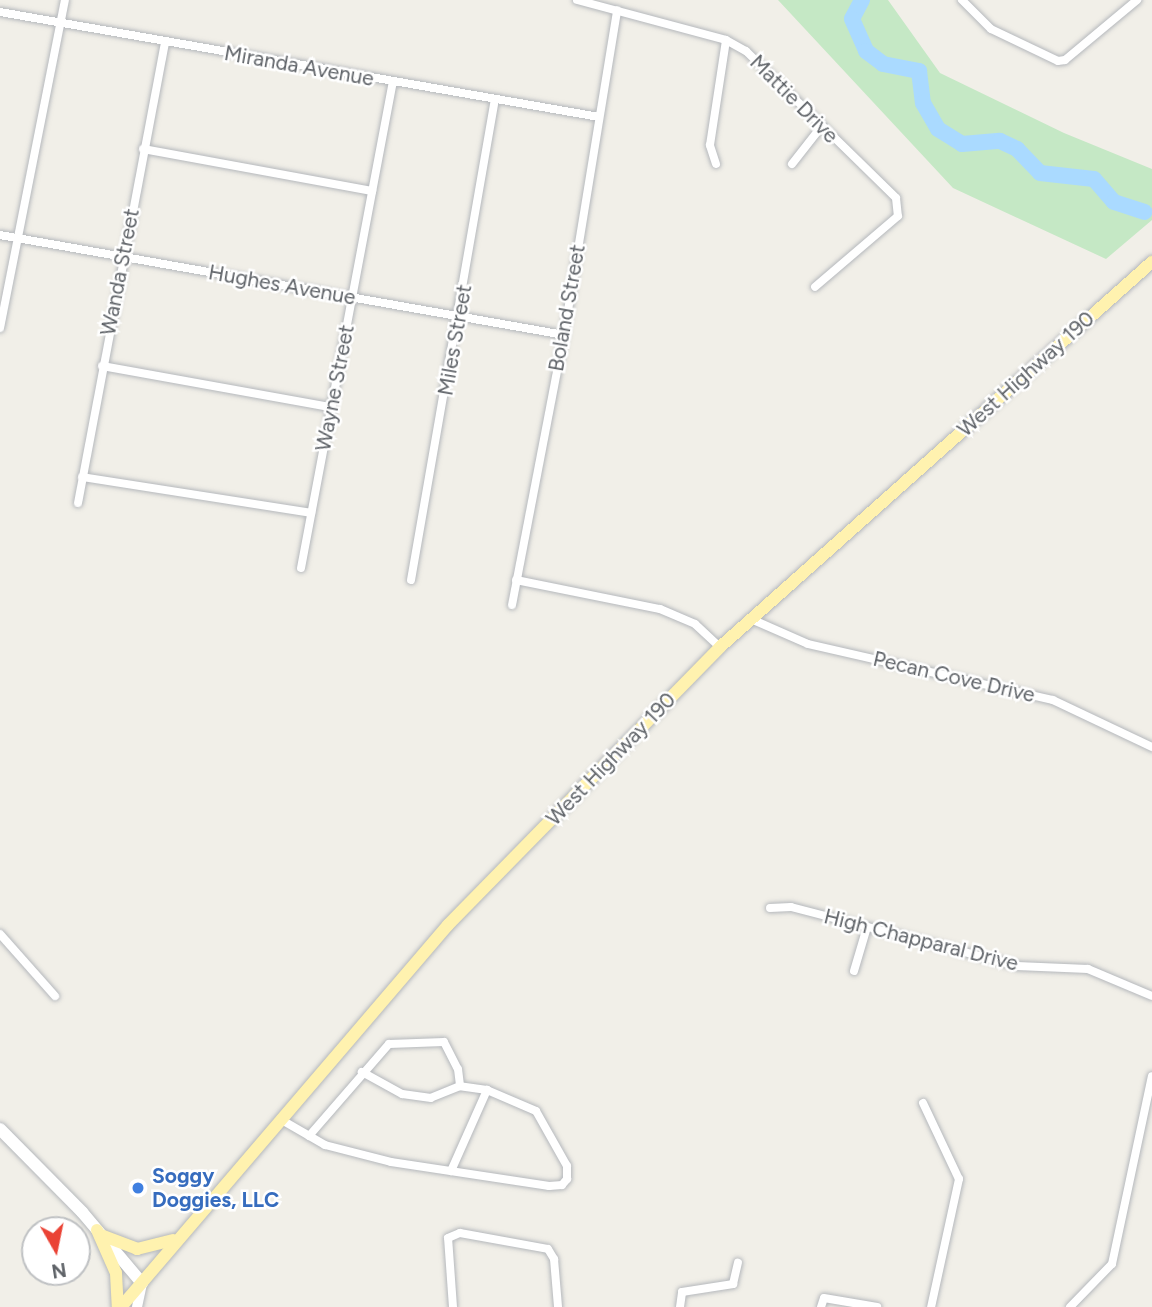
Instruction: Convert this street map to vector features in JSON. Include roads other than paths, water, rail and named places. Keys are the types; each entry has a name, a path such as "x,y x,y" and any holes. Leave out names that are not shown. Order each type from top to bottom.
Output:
{"main road":[{"name":"West Highway 190","path":"119,1307 448,925 720,647 1152,262"},
{"path":"0,1129 99,1232 142,1283"},
{"path":"99,1232 137,1249 177,1239"},
{"path":"99,1232 116,1273 119,1307"}],"street":[{"path":"0,328 57,23 65,0"},
{"name":"Mattie Drive","path":"577,0 726,40 746,51 896,198 898,216 815,288"},
{"path":"962,0 991,29 1058,61 1065,60 1138,0"},
{"name":"Boland Street","path":"512,606 564,335 617,10"},
{"name":"Miranda Avenue","path":"0,12 598,117"},
{"path":"716,164 710,145 726,40"},
{"name":"Wanda Street","path":"78,503 165,42"},
{"name":"Wayne Street","path":"301,568 393,83"},
{"name":"Miles Street","path":"411,580 460,318 495,100"},
{"path":"792,164 821,127"},
{"path":"143,149 372,191"},
{"name":"Hughes Avenue","path":"0,235 564,335"},
{"path":"102,366 331,407"},
{"path":"82,477 311,513"},
{"path":"516,580 660,609 695,624 720,647"},
{"name":"Pecan Cove Drive","path":"751,619 808,644 1053,700 1152,747"},
{"name":"High Chapparal Drive","path":"770,908 791,907 1017,966 1088,969 1152,996"},
{"path":"854,971 867,927"},
{"path":"0,934 55,996"},
{"path":"309,1136 389,1044 431,1040 444,1042 451,1051 460,1086"},
{"path":"280,1119 325,1145 391,1162 549,1186 562,1185 567,1179 567,1166 536,1111 487,1090 460,1086 430,1098 402,1094 362,1072"},
{"path":"1070,1307 1112,1264 1152,1076"},
{"path":"451,1171 487,1090"},
{"path":"923,1103 959,1179 931,1307"},
{"path":"453,1307 448,1238 460,1233 548,1249 554,1259 558,1307"},
{"path":"680,1307 682,1292 733,1284 738,1263"},
{"path":"137,1307 142,1283"},
{"path":"822,1303 877,1307"}],"waterway":[{"path":"862,0 852,19 866,51 883,64 919,71 923,103 938,129 962,144 1000,141 1017,149 1040,173 1094,179 1114,202 1144,212"}],"place":[{"name":"Soggy Doggies, LLC","path":"138,1188"}]}
